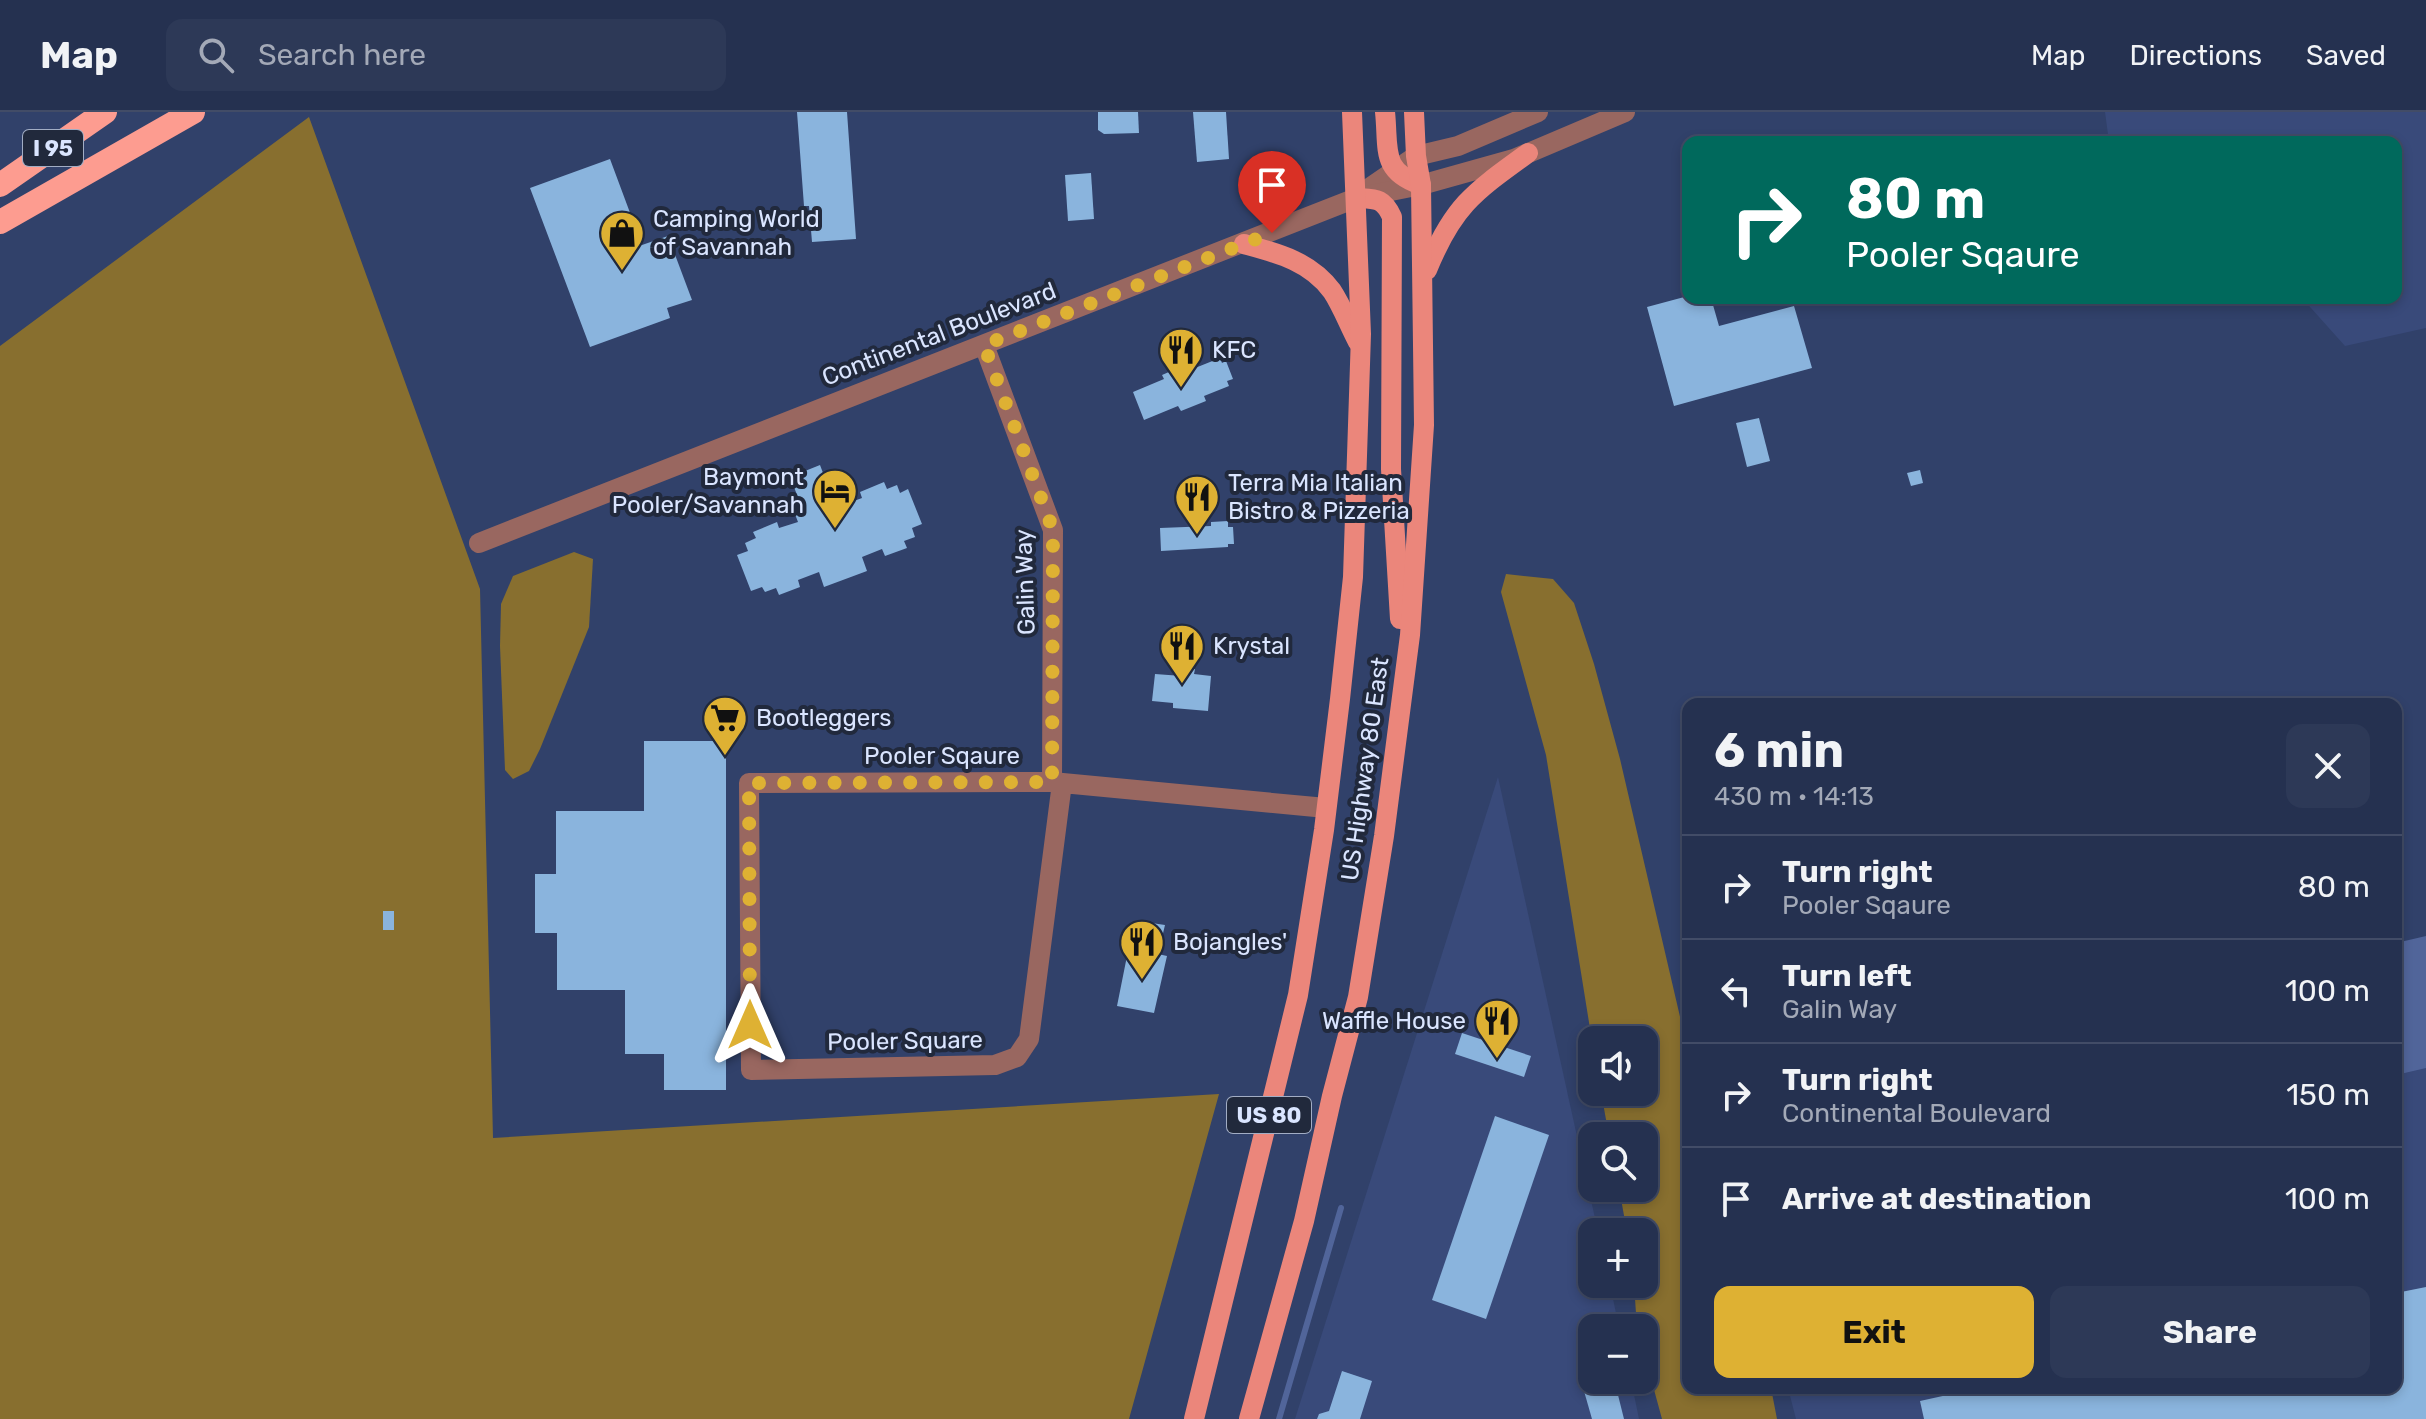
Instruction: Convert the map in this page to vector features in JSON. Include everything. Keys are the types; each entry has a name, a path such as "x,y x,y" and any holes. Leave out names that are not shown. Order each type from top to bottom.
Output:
{"highway":[{"name":"I 95","path":"0,185 105,112"},
{"path":"0,222 193,112"}],"main road":[{"name":"US Highway 80 East","path":"1194,1419 1298,995 1326,808 1353,577 1360,347 1352,112"},
{"path":"1385,112 1389,161 1394,171 1421,185"},
{"name":"US Highway 80 East","path":"1249,1419 1304,1221 1358,997 1384,836 1410,635 1424,425 1421,185 1414,112"},
{"path":"1422,281 1439,239 1463,206 1475,192 1528,153"},
{"path":"1356,198 1377,200 1386,205 1392,217 1391,469 1404,682"},
{"path":"1244,244 1285,255 1311,269 1332,291 1360,347"}],"street":[{"path":"1356,198 1416,156 1458,146 1538,112"},
{"name":"Continental Boulevard","path":"479,543 1356,198 1421,185 1528,153 1625,112"},
{"name":"Galin Way","path":"984,345 1053,530 1057,782"},
{"name":"Pooler Sqaure","path":"749,783 1057,782 1326,808"},
{"name":"Pooler Square","path":"749,783 751,1070 995,1065 1017,1057 1029,1039 1057,782"}],"shaded area":[{"path":"2105,112 2426,112 2426,328 2345,346 2307,304 2402,304 2402,136 2108,136"},
{"path":"309,117 480,589 493,1138 1219,1094 1129,1419 0,1419 0,346"},
{"path":"574,552 593,559 589,627 529,771 513,779 505,770 501,604 513,576"},
{"path":"1506,574 1553,579 1574,603 1620,759 1682,1025 1682,1394 1772,1394 1777,1419 1662,1419 1655,1394 1658,1394 1658,1314 1636,1314 1635,1298 1658,1298 1658,1218 1624,1218 1622,1202 1658,1202 1658,1122 1606,1122 1604,1106 1658,1106 1658,1026 1590,1026 1546,755 1501,592"},
{"path":"1498,777 1578,1141 1578,1202 1591,1202 1595,1218 1578,1218 1578,1298 1613,1298 1616,1314 1578,1314 1578,1394 1634,1394 1639,1419 1295,1419"},
{"path":"2426,936 2426,1068 2402,1074 2402,942"},
{"path":"2426,957 2426,1419 1796,1419 1790,1394 2402,1394 2402,963"}],"building":[{"path":"797,112 847,112 856,239 812,242 809,206 804,206"},
{"path":"1098,112 1138,112 1139,133 1104,134 1098,130"},
{"path":"1193,112 1226,112 1229,159 1197,162"},
{"name":"Camping World of Savannah","path":"610,159 642,245 668,236 692,300 667,308 670,318 590,347 530,188"},
{"path":"1091,173 1094,219 1068,221 1065,175"},
{"path":"1682,298 1682,304 1713,304 1719,326 1794,306 1812,368 1674,406 1647,307"},
{"name":"KFC","path":"1220,358 1222,363 1226,361 1233,379 1227,381 1229,386 1204,396 1206,401 1181,411 1178,406 1144,420 1133,392 1164,379 1162,375 1192,362 1195,368"},
{"path":"1759,418 1770,461 1747,467 1736,423"},
{"name":"Baymont Pooler/Savannah","path":"820,465 831,494 838,492 843,505 862,498 860,492 884,482 887,489 897,485 900,493 908,489 922,524 912,528 915,537 904,541 907,548 885,556 882,549 862,557 867,571 824,587 819,572 798,580 800,587 779,595 776,588 765,592 762,587 751,591 737,555 748,551 745,543 756,538 753,532 777,522 779,528 798,522 793,509 801,505 790,477"},
{"path":"1920,470 1923,483 1911,486 1907,473"},
{"name":"Terra Mia Italian Bistro & Pizzeria","path":"1228,521 1228,527 1233,527 1234,544 1228,544 1228,547 1161,551 1160,528 1211,526 1211,522"},
{"name":"Krystal","path":"1182,668 1195,669 1194,674 1211,676 1208,711 1173,708 1173,703 1152,701 1155,674 1182,676"},
{"path":"644,741 726,741 726,1090 664,1090 664,1054 625,1054 625,990 557,990 557,933 535,933 535,874 556,874 556,811 644,811"},
{"path":"383,911 394,911 394,930 383,930"},
{"name":"Bojangles'","path":"1138,921 1165,925 1158,954 1167,956 1154,1013 1117,1006 1128,951 1132,951"},
{"path":"1462,1033 1531,1056 1524,1077 1455,1054"},
{"path":"1495,1116 1549,1135 1486,1319 1432,1300"},
{"path":"2426,1287 2426,1419 1924,1419 1920,1401 1952,1394 2402,1394 2402,1292"},
{"path":"1342,1371 1372,1381 1360,1419 1317,1419 1319,1414 1329,1411"},
{"path":"1585,1394 1618,1394 1624,1419 1592,1419"}],"waterway":[{"path":"1279,1419 1341,1208"}],"place":[{"name":"Camping World of Savannah","path":"622,272"},
{"name":"KFC","path":"1181,389"},
{"name":"Baymont Pooler/Savannah","path":"835,530"},
{"name":"Terra Mia Italian Bistro & Pizzeria","path":"1197,536"},
{"name":"Krystal","path":"1182,685"},
{"name":"Bootleggers","path":"725,757"},
{"name":"Bojangles'","path":"1142,981"},
{"name":"Waffle House","path":"1497,1060"}],"route":[{"path":"750,1025 749,783 1052,782 1053,530 984,345 1272,233"}]}
